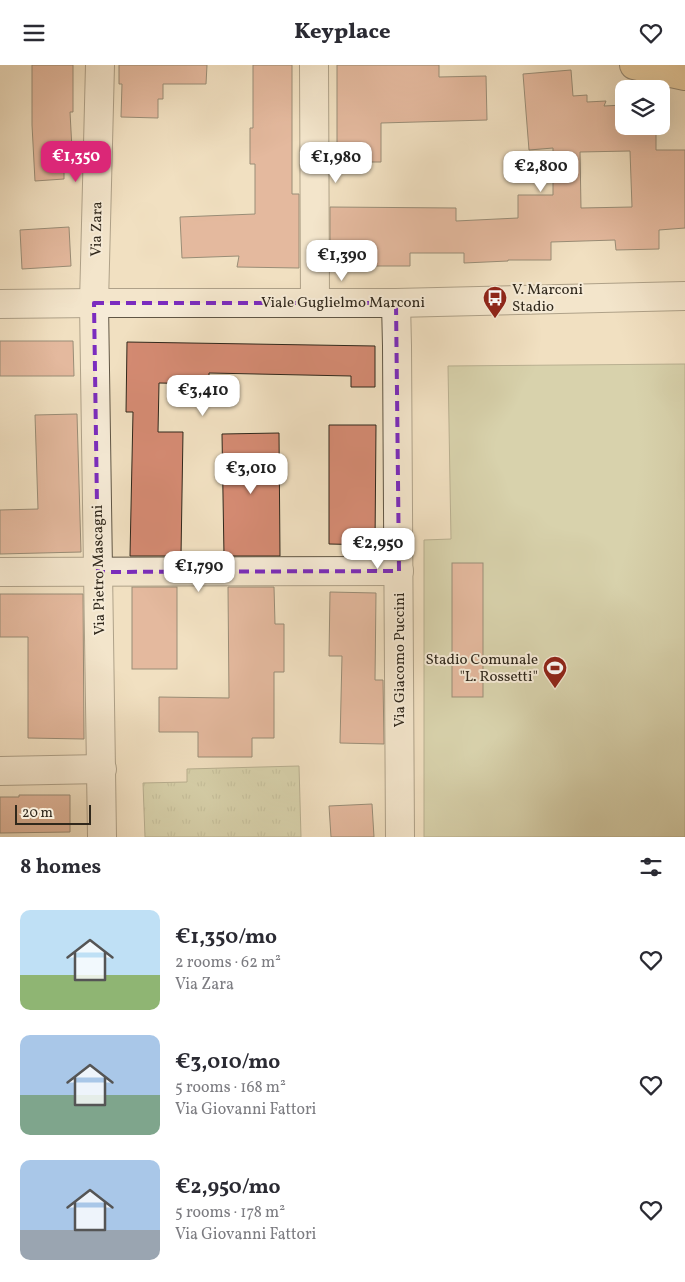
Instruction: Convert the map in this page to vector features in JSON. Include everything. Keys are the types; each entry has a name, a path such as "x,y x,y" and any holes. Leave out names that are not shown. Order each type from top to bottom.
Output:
{"main road":[{"path":"634,65 685,77"}],"street":[{"name":"Via Zara","path":"94,303 100,65"},
{"path":"314,65 315,303"},
{"name":"Viale Guglielmo Marconi","path":"0,305 94,303 396,303 685,296"},
{"name":"Via Pietro Mascagni","path":"94,303 102,837"},
{"name":"Via Giacomo Puccini","path":"396,303 400,837"},
{"path":"0,572 399,571"},
{"path":"0,771 102,769"}],"highlighted area":[{"path":"94,303 396,303 399,571 98,572"}],"green space":[{"name":"Stadio Comunale \"L. Rossetti\"","path":"685,364 685,837 424,837 424,540 451,539 448,366"},
{"path":"299,766 301,837 145,837 143,783 187,782 187,769"}],"building":[{"path":"32,65 73,65 73,112 70,112 73,168 64,169 64,179 35,181 32,125"},
{"path":"119,65 207,65 206,84 163,84 163,99 158,99 158,118 121,117 122,84 119,84"},
{"path":"253,65 292,65 292,194 299,194 299,268 237,267 239,256 182,258 180,217 255,214 255,164 250,164 250,128 253,128"},
{"path":"337,65 439,65 439,77 486,76 487,120 381,123 381,162 337,162"},
{"path":"571,70 573,96 587,95 587,102 606,101 604,106 615,105 615,135 656,135 656,150 685,150 685,228 659,230 659,249 616,250 615,240 551,242 551,260 464,263 464,253 410,253 410,266 330,266 330,207 456,208 456,221 518,218 518,195 553,195 553,148 529,150 523,74","holes":["630,151 632,207 581,208 580,152"]},
{"path":"69,227 71,266 22,269 20,230"},
{"path":"0,341 73,341 74,376 0,376"},
{"path":"127,342 375,346 375,387 351,387 351,376 209,373 209,384 159,383 158,432 183,432 181,556 130,556 133,412 126,412"},
{"path":"77,414 81,552 0,554 0,510 38,509 35,415"},
{"path":"329,425 376,425 375,545 329,544"},
{"path":"279,433 280,556 224,556 222,434"},
{"path":"452,563 483,563 483,697 452,697"},
{"path":"132,587 177,587 177,669 132,669"},
{"path":"228,587 274,587 275,624 284,624 284,672 274,672 274,738 252,738 252,757 198,757 198,732 159,732 159,697 229,698"},
{"path":"330,592 376,593 375,680 383,680 384,744 340,743 342,656 329,656"},
{"path":"0,594 83,594 84,739 28,738 28,637 0,637"},
{"path":"19,795 70,795 70,832 0,833 0,797 19,797"},
{"path":"372,804 374,837 331,837 329,806"}],"place":[{"name":"V. Marconi Stadio","path":"495,319"},
{"name":"Stadio Comunale \"L. Rossetti\"","path":"555,689"}]}
